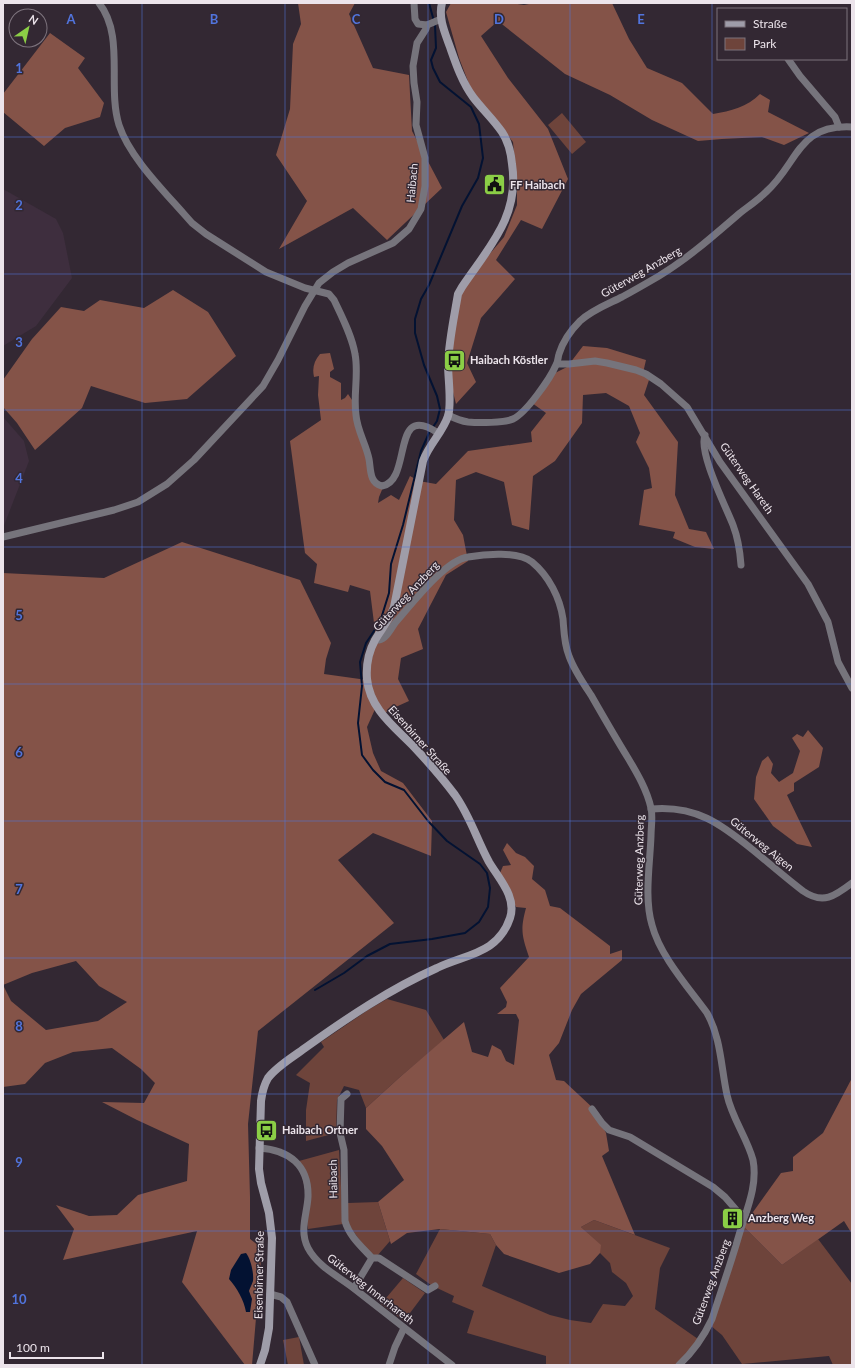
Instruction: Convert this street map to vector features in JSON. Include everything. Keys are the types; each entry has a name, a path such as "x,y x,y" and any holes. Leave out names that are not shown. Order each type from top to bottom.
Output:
{"main road":[{"name":"Eisenbirner Straße","path":"260,1365 265,1350 269,1328 270,1294 271,1227 259,1169 262,1092 268,1078 274,1072 363,1008 436,968 474,954 490,946 503,932 510,916 511,904 507,890 484,852 461,805 426,760 376,707 371,696 367,680 370,649 387,623 394,607 426,451 434,431 448,415 449,347 458,294 506,220 510,207 514,180 512,160 506,139 478,104 466,86 454,58 433,22 440,12 442,3"}],"street":[{"path":"99,3 108,17 111,27 114,47 116,113 123,136 133,154 184,214 202,230 266,272 325,293 332,297 352,343 356,360 356,416 361,437 369,457 371,474 377,484 380,486 385,486 390,484 395,478 404,439 410,430 420,426 434,431"},
{"path":"414,3 418,24 433,22"},
{"name":"Haibach","path":"3,537 129,505 146,498 172,481 263,386 275,366 314,290 324,279 340,268 387,247 399,239 409,229 421,209 424,194 426,166 416,125 417,102 413,66 417,43 433,22"},
{"path":"789,60 800,76 835,117 838,127"},
{"name":"Güterweg Anzberg","path":"448,415 469,422 512,420 532,402 557,364 558,355 566,340 580,320 658,276 702,247 772,187 806,142 820,131 838,127 852,127"},
{"name":"Güterweg Hareth","path":"557,364 595,361 621,366 646,374 669,389 687,407 724,467 811,589 828,622 838,662 852,688"},
{"path":"705,435 704,443 706,456 736,534 742,565"},
{"name":"Güterweg Anzberg","path":"376,639 379,640 384,638 402,615 436,577 452,563 472,556 517,555 529,560 537,567 556,594 560,606 564,637 569,656 639,778 651,809 648,902 652,925 662,950 707,1012 715,1032 730,1106 753,1161 753,1187 709,1326 694,1350 679,1365"},
{"name":"Güterweg Aigen","path":"651,809 687,811 696,813 714,821 730,832 803,891 816,898 831,897 852,883"},
{"name":"Haibach","path":"347,1094 341,1099 340,1134 344,1150 345,1221 348,1231 372,1258 379,1258 383,1260 428,1290 435,1286"},
{"path":"592,1109 609,1130 630,1137 713,1187 725,1197 738,1212 745,1216"},
{"name":"Güterweg Innerhareth","path":"259,1148 278,1150 292,1158 297,1163 305,1178 308,1192 303,1221 304,1234 307,1245 314,1257 452,1365"},
{"path":"354,1288 372,1258"},
{"path":"270,1294 281,1297 287,1302 315,1365"},
{"path":"389,1365 395,1347 404,1328"}],"shaded area":[{"path":"298,3 355,3 349,14 373,68 409,75 412,131 442,188 387,240 353,208 279,249 307,201 276,155 290,109 293,44 301,24"},
{"path":"451,3 511,3 524,5 534,3 612,3 629,39 647,68 682,83 713,114 738,108 750,102 760,94 770,100 768,112 809,133 784,145 762,137 698,141 652,120 610,95 565,74 498,21 481,36 508,78 548,129 568,179 542,229 521,220 496,260 515,279 481,318 467,363 476,382 456,404 451,384 451,354 461,294 472,275 504,237 517,205 517,182 513,142 471,89 459,58 446,12"},
{"path":"50,33 85,58 78,68 104,103 100,117 65,128 44,146 3,112 3,94 38,48 48,48 48,36"},
{"path":"3,189 56,219 63,233 72,278 36,326 3,346"},
{"path":"173,290 208,312 236,356 187,399 145,403 91,386 82,408 35,450 17,423 3,407 3,380 32,339 61,307 84,311 100,300 144,308"},
{"path":"583,346 607,348 646,360 643,373 650,377 644,395 678,442 675,495 689,529 706,532 714,549 695,547 673,538 675,532 639,525 644,490 652,488 649,468 636,442 640,433 629,406 606,393 583,395 582,423 555,461 533,476 529,530 512,525 504,482 476,472 456,480 454,520 463,535 468,561 446,575 418,629 423,649 401,658 398,679 409,701 389,710 383,715 376,707 367,727 373,753 381,771 403,783 432,821 431,856 373,833 338,860 394,923 258,1031 248,1124 250,1239 262,1248 252,1365 245,1365 182,1282 197,1231 63,1260 74,1229 56,1205 89,1216 117,1215 138,1195 187,1181 189,1144 102,1102 144,1103 155,1083 141,1069 112,1048 73,1052 45,1063 25,1084 3,1087 3,985 3,573 104,578 182,542 300,580 331,643 326,659 324,674 367,680 376,639 370,591 350,585 348,592 314,583 317,564 305,553 290,441 321,420 318,395 319,376 314,377 313,371 318,357 320,354 330,353 334,369 330,372 330,377 341,383 341,400 348,394 354,403 376,482 384,485 378,503 391,495 399,500 410,476 419,481 436,484 468,451 532,442 531,432 546,413 532,403 553,374 567,367","holes":["76,961 99,986 127,1002 98,1021 46,1030 11,1001 3,985 32,973"]},
{"path":"3,417 24,441 29,461 3,528"},
{"path":"808,730 823,748 819,767 794,783 794,791 787,795 812,847 797,844 773,826 754,799 756,777 762,761 768,756 773,764 771,773 779,782 793,773 800,751 792,738 797,734 803,737"},
{"path":"507,843 516,853 525,857 534,866 532,879 545,890 550,906 560,908 610,946 610,954 622,950 622,960 581,994 572,1010 559,1043 549,1055 556,1080 564,1081 594,1109 606,1133 609,1151 602,1156 635,1235 594,1220 581,1227 601,1245 600,1253 590,1264 559,1273 504,1254 496,1245 490,1234 440,1229 407,1233 391,1244 378,1202 404,1180 382,1146 366,1129 366,1108 464,1022 472,1052 488,1057 492,1045 501,1050 506,1061 514,1065 519,1020 516,1014 497,1014 506,1007 507,1002 500,988 529,957 522,928 526,908 516,907 500,873 503,866 511,865 503,850"},
{"path":"852,1078 852,1234 844,1221 782,1265 743,1226 781,1173 793,1171 793,1157 823,1133"}],"green space":[{"path":"562,113 586,142 572,154 548,125"},
{"path":"387,999 426,1010 444,1040 366,1108 359,1090 344,1086 337,1100 336,1133 306,1141 306,1110 310,1083 296,1075 324,1047 321,1042"},
{"path":"339,1150 343,1224 308,1229 307,1222 309,1208 299,1161"},
{"path":"378,1202 390,1241 377,1256 369,1253 348,1224 348,1203"},
{"path":"594,1220 670,1248 660,1268 655,1309 698,1339 684,1358 675,1365 546,1365 546,1356 467,1333 474,1311 452,1302 454,1296 437,1288 438,1285 435,1283 431,1285 416,1274 440,1229 490,1234 496,1245 482,1286 550,1315 591,1323 603,1304 625,1306 633,1296 626,1283 612,1272 610,1263 600,1253 600,1245 581,1227"},
{"path":"743,1226 782,1265 818,1239 852,1284 852,1365 833,1365 829,1356 742,1364 722,1335 711,1326"},
{"path":"403,1278 425,1293 404,1321 381,1304"},
{"path":"299,1337 304,1365 288,1365 283,1340"}],"water":[{"path":"246,1253 251,1263 253,1275 253,1281 249,1291 252,1299 250,1312 246,1312 240,1294 229,1279 231,1270 241,1254"}],"waterway":[{"path":"315,990 344,973 367,956 390,944 465,933 479,922 488,907 490,888 487,873 480,864 447,841 428,821 404,790 385,782 373,770 362,755 358,723 362,686 360,662 366,643 380,622 389,593 391,564 403,525 421,451 429,433 437,421 440,409 437,396 424,365 415,333 415,319 421,299 429,285 462,206 478,178 483,158 479,124 471,107 440,82 433,68 431,60 436,48 435,25 429,3"}],"place":[{"name":"FF Haibach","path":"494,185"},
{"name":"Haibach Köstler","path":"454,360"},
{"name":"Haibach Ortner","path":"266,1130"},
{"name":"Anzberg Weg","path":"732,1218"}]}
